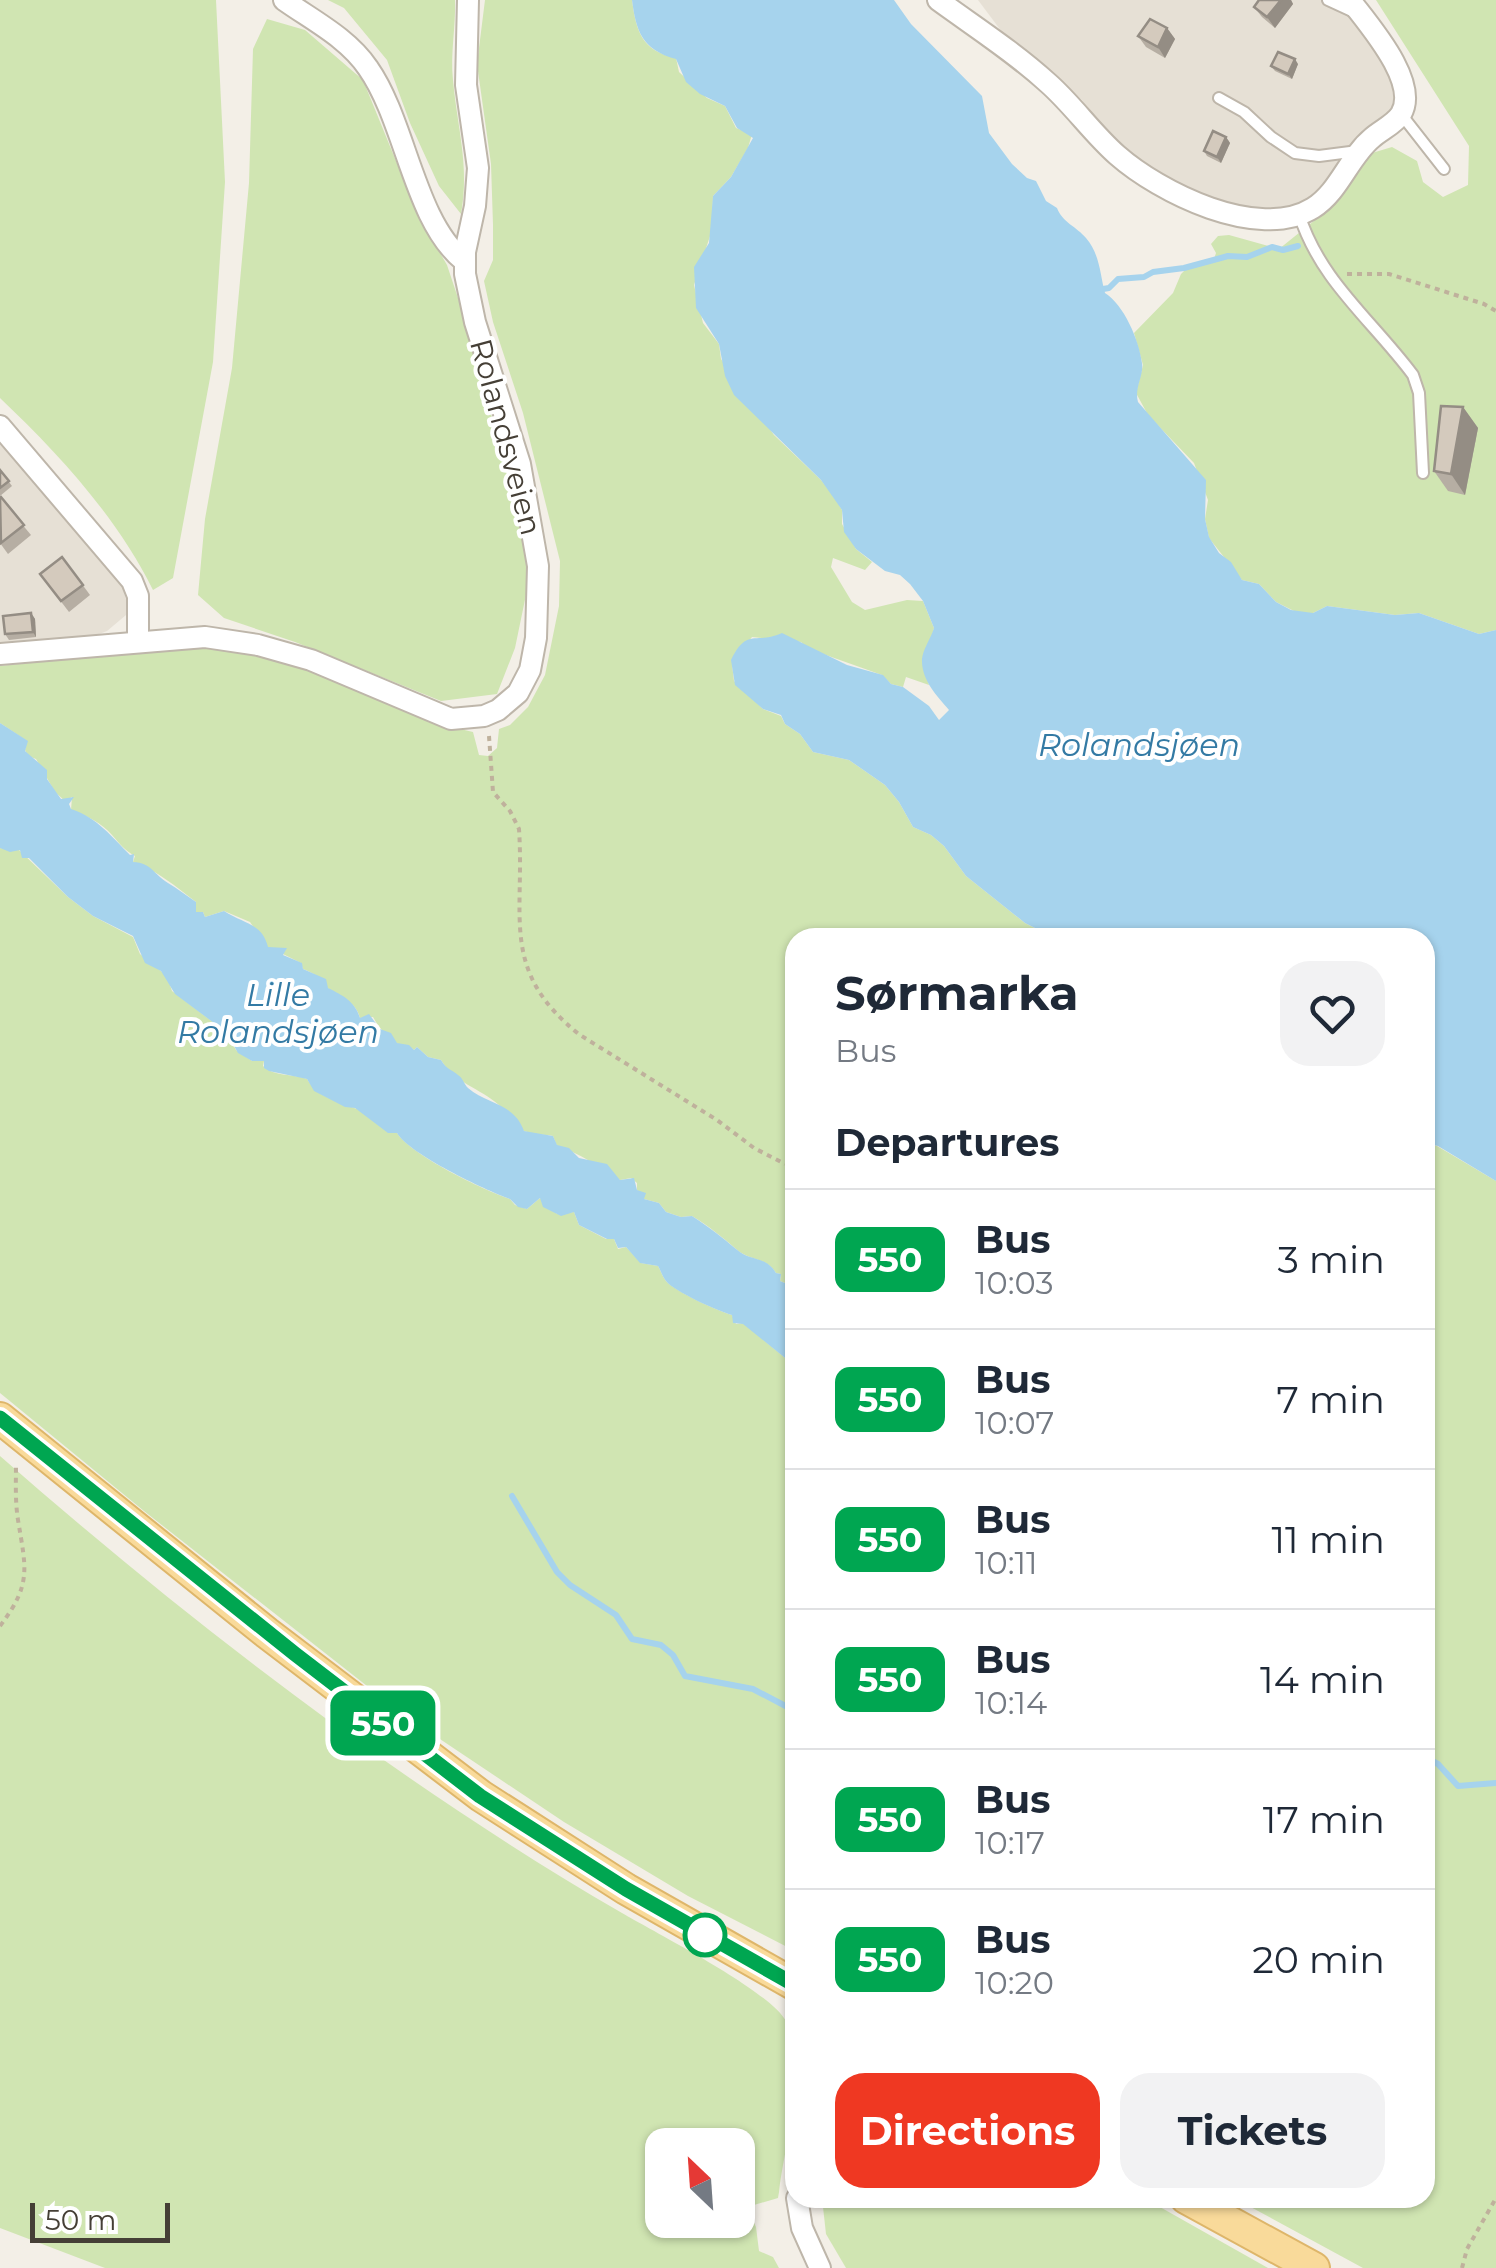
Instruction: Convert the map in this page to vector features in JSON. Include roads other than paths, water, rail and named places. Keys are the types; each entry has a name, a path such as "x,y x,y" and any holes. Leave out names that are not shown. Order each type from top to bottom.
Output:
{"main road":[{"path":"9,1426 480,1796 626,1889 785,1979"},
{"path":"1204,2208 1314,2268"}],"street":[{"path":"284,0 349,46 366,65 391,114 440,235 464,261"},
{"name":"Rolandsveien","path":"138,640 205,636 258,645 310,660 438,715 464,720 484,716 510,702 530,670 539,592 527,495 475,322 464,261 478,186 478,152 466,85 468,0"},
{"path":"938,0 1034,70 1109,148 1154,182 1230,214 1264,218 1300,214 1315,207 1359,151 1401,114 1405,95 1399,74 1388,51 1355,7"},
{"path":"0,426 132,581 138,596 138,640 0,654"},
{"path":"799,2208 802,2228 820,2268"}],"lane":[{"path":"1328,0 1355,7"},
{"path":"1219,98 1244,112 1295,153 1319,156 1359,151"},
{"path":"1401,114 1444,169"},
{"path":"1300,214 1310,245 1327,274 1412,375 1419,394 1423,473"}],"water":[{"name":"Rolandsjøen","path":"632,0 894,0 911,24 982,96 989,133 1012,164 1036,181 1046,201 1091,244 1105,293 1124,314 1138,344 1142,368 1138,402 1206,480 1205,519 1209,537 1242,580 1259,584 1276,602 1291,610 1313,613 1327,606 1395,615 1419,613 1479,634 1496,630 1496,1181 1435,1145 1435,928 1035,928 966,876 931,835 913,827 885,785 849,760 813,752 781,715 763,709 735,685 731,660 742,644 782,633 847,665 883,675 929,706 939,720 949,710 931,687 922,667 934,628 923,601 900,575 885,571 856,549 844,532 842,510 821,480 734,395 725,376 719,344 696,308 694,267 709,243 713,196 731,177 753,138 737,128 725,106 686,82 676,59 648,45 636,21"},
{"name":"Lille Rolandsjøen","path":"0,723 28,741 25,751 47,770 47,779 61,799 74,797 69,804 71,809 97,823 130,855 134,854 133,862 148,867 196,902 196,912 203,912 205,917 224,911 251,925 261,933 268,947 287,948 283,955 326,979 328,988 351,1003 360,1018 369,1014 397,1043 414,1050 417,1047 428,1057 441,1060 468,1088 514,1115 524,1131 553,1136 557,1145 569,1148 579,1158 607,1164 620,1180 634,1178 637,1190 646,1193 644,1199 659,1203 666,1212 692,1216 741,1253 767,1263 781,1274 780,1281 785,1283 785,1358 743,1324 733,1323 732,1315 670,1285 658,1266 640,1263 626,1247 618,1248 614,1239 579,1225 574,1212 561,1216 543,1207 540,1198 527,1209 518,1207 510,1199 431,1161 397,1133 388,1133 355,1108 314,1091 307,1079 269,1071 264,1068 264,1061 252,1061 238,1053 226,1032 175,994 161,971 145,963 133,936 93,916 68,897 29,858 22,858 20,850 0,848"}],"waterway":[{"path":"1103,289 1118,279 1144,277 1228,256 1247,257 1272,247 1283,250 1298,246"},
{"path":"512,1496 557,1572 616,1615 632,1639 661,1645 673,1655 685,1676 753,1689 785,1706"},
{"path":"1435,1762 1458,1786 1496,1783"}]}
